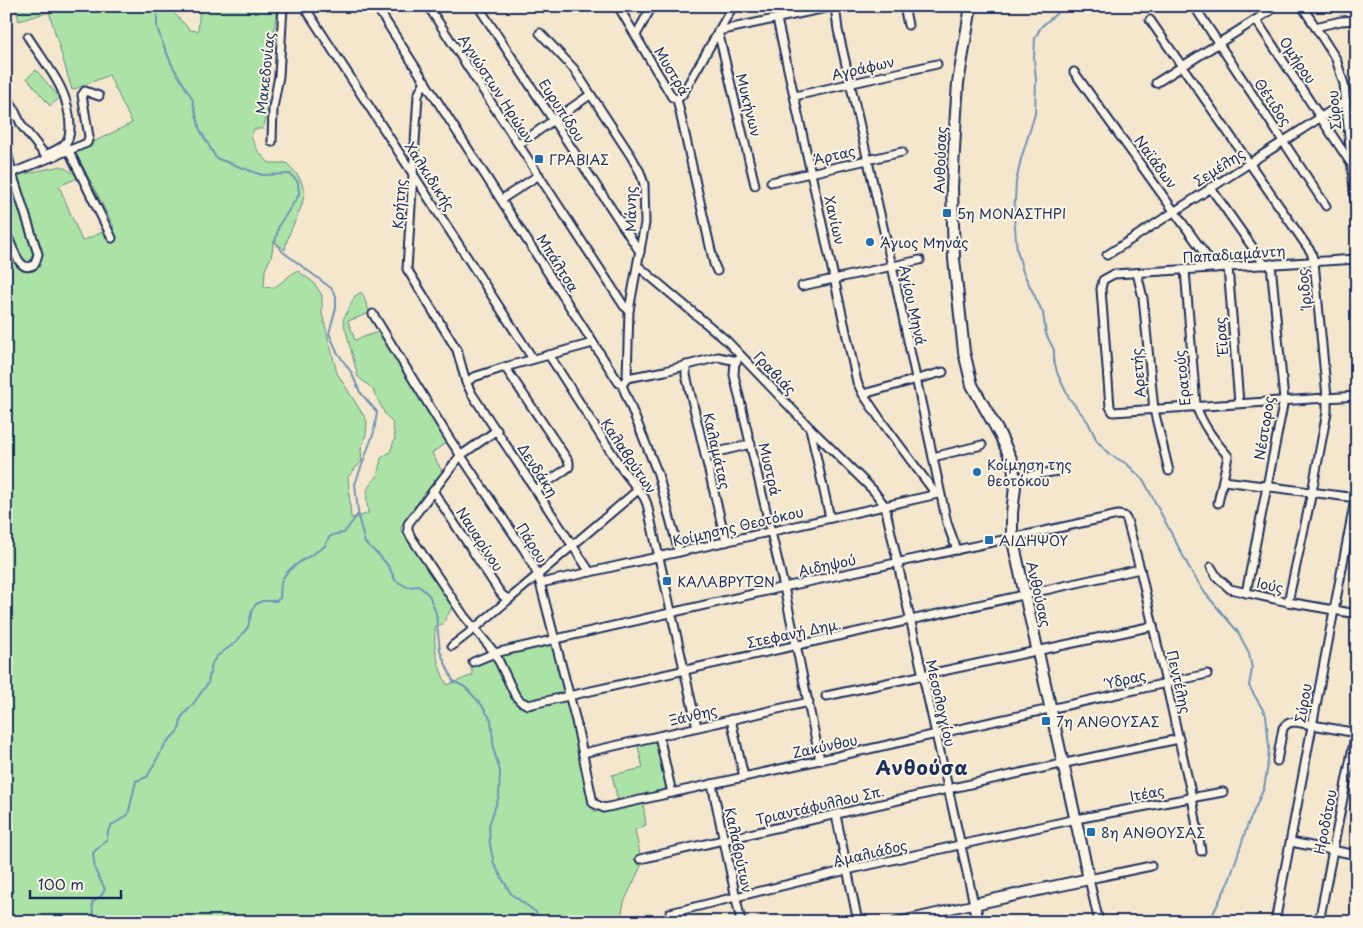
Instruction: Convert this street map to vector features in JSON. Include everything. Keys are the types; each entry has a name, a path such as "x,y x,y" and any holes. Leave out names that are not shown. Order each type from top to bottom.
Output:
{"street":[{"name":"Μακεδονίας","path":"272,142 273,108 279,76 283,6"},
{"name":"Χαλκιδικής","path":"304,6 533,359"},
{"name":"Μπάλτσα","path":"376,6 619,383 624,381 656,467 679,552"},
{"name":"Αγνώστων Ηρώων","path":"428,6 624,306 629,310"},
{"name":"Ευρυπίδου","path":"478,6 640,252"},
{"name":"Μυστρά","path":"618,6 672,97 677,99 695,186 717,272"},
{"path":"636,35 652,6"},
{"path":"677,99 682,95 733,6"},
{"path":"718,31 835,6"},
{"name":"Αγίου Μηνά","path":"835,6 836,22 917,380 939,494 949,530 958,550"},
{"path":"904,6 908,25"},
{"name":"Ανθούσας","path":"971,6 958,83 954,136 952,212 955,275 964,352 972,385 1013,462 1015,478 1012,537 1089,879"},
{"name":"Σύρου","path":"1302,6 1341,70 1346,101 1357,222"},
{"path":"1156,83 1271,10"},
{"name":"Θέτιδος","path":"1198,12 1326,206"},
{"name":"Χανίων","path":"777,19 857,382 882,422 939,494"},
{"name":"Ίριδος","path":"1150,20 1312,252 1327,398 1312,492 1288,602"},
{"name":"Ομήρου","path":"1256,20 1352,164"},
{"path":"1315,27 1341,21 1357,20"},
{"name":"Μυκήνων","path":"718,31 756,185"},
{"name":"Μάνης","path":"540,33 566,59 632,156 644,184 646,213 629,310 624,381"},
{"path":"28,37 60,83 70,117 70,134 67,141 58,149 30,161"},
{"name":"Αγράφων","path":"795,96 937,64"},
{"name":"Ναϊάδων","path":"1074,72 1215,268"},
{"name":"Κρήτης","path":"407,269 418,95 425,81"},
{"path":"12,173 87,143 89,140 82,94 85,91 98,96"},
{"path":"6,93 22,126 45,155"},
{"path":"519,144 590,95"},
{"name":"Σεμέλης","path":"1107,254 1346,101"},
{"path":"6,147 12,173 38,254 35,264 29,267 20,263 6,234"},
{"path":"68,150 112,238"},
{"name":"Άρτας","path":"771,182 902,152"},
{"path":"502,200 539,175"},
{"path":"1210,188 1268,265"},
{"name":"Παπαδιαμάντη","path":"1154,410 1113,412 1110,407 1101,289 1103,280 1114,274 1357,259"},
{"path":"802,286 920,260"},
{"name":"Νέστορος","path":"1246,593 1284,400 1268,265"},
{"name":"Γραβιάς","path":"638,266 727,341 810,428 873,490 885,506"},
{"name":"Έϊρας","path":"1228,267 1240,403"},
{"name":"Δενδάκη","path":"407,269 458,350 466,382 472,394 590,572"},
{"name":"Ερατούς","path":"1185,270 1196,405 1211,435 1228,456 1218,503"},
{"name":"Αρετής","path":"1137,273 1143,298 1154,410 1169,471"},
{"name":"Πάρου","path":"374,314 460,456 525,551 538,575 583,753 593,804 604,808"},
{"path":"466,382 474,377 505,367 593,343"},
{"name":"Καλαβρύτων","path":"549,355 622,469 647,504 657,557 697,727"},
{"path":"624,381 718,357 745,361"},
{"name":"Μυστρά","path":"735,360 734,375 784,587 820,760"},
{"name":"Καλαμάτας","path":"686,365 686,375 726,542"},
{"path":"505,367 569,462 565,470 536,490"},
{"path":"863,394 943,372"},
{"path":"1154,410 1196,405 1357,396"},
{"path":"810,428 830,518"},
{"path":"495,653 474,629 411,537 408,531 408,524 460,456 497,430"},
{"path":"706,455 751,444"},
{"path":"933,457 982,445"},
{"path":"1015,478 1058,471"},
{"path":"1224,480 1356,498"},
{"name":"Σύρου","path":"1275,922 1357,489"},
{"path":"452,646 638,490"},
{"name":"Ναυαρίνου","path":"433,491 500,594 509,599"},
{"name":"Κοίμησης Θεοτόκου","path":"541,583 939,494"},
{"name":"Μεσολογγίου","path":"885,506 974,904"},
{"name":"Αιδηψού","path":"473,662 495,653 555,639 1012,537 1118,515 1124,516 1127,520"},
{"name":"Πεντέλης","path":"1127,520 1192,797 1201,851"},
{"name":"Ιούς","path":"1211,567 1230,589 1288,602 1357,614"},
{"name":"Στεφανή Δημ.","path":"495,653 511,689 520,701 528,705 1140,569"},
{"path":"826,696 1153,626"},
{"name":"Ύδρας","path":"1051,709 1207,674"},
{"name":"Ξάνθης","path":"583,753 808,702"},
{"name":"Ζακύνθου","path":"604,808 1051,709"},
{"path":"731,719 744,777"},
{"path":"1278,761 1283,728 1286,724 1296,722 1356,731"},
{"name":"Ηροδότου","path":"1319,922 1356,731"},
{"path":"659,736 672,793"},
{"name":"Τριαντάφυλλου Σπ.","path":"640,858 836,815 948,788 1179,739"},
{"name":"Καλαβρύτων","path":"712,784 741,922"},
{"name":"Ιτέας","path":"1076,819 1223,792"},
{"path":"836,815 858,922"},
{"name":"Αμαλιάδος","path":"670,913 847,870 1076,819"},
{"path":"1291,842 1357,854"},
{"path":"895,922 1151,866"},
{"path":"1089,879 1099,922"},
{"path":"974,904 978,922"}],"green space":[{"path":"15,6 173,6 174,13 190,30 198,31 200,6 277,6 273,42 261,67 262,80 269,108 263,129 254,129 251,137 258,151 269,163 286,163 297,174 303,185 304,195 285,250 274,241 271,257 265,270 264,287 274,288 297,270 313,282 322,295 322,313 337,373 367,421 366,435 361,449 362,461 348,477 351,518 368,514 368,489 377,477 381,458 390,452 395,438 392,422 385,414 372,388 358,377 343,320 355,296 361,292 370,313 348,321 355,340 381,331 447,442 432,453 443,473 400,528 453,606 442,625 436,625 435,633 437,656 447,685 473,675 470,665 492,656 553,643 575,724 595,812 619,806 612,775 643,768 637,742 657,737 669,788 642,795 646,825 635,830 642,864 624,902 620,922 6,922 6,159 10,177 61,166 80,177 59,186 82,241 114,227 75,151 132,123 109,75 72,90 49,12 19,21"},
{"path":"36,70 60,98 50,106 27,78"}],"waterway":[{"path":"157,6 157,27 162,42 173,67 192,98 200,130 216,158 262,175 290,174 298,182 299,195 279,225 275,242 283,252 331,288 336,296 336,308 329,333 337,352 351,372 360,392 377,412 374,432 355,484 359,520 365,543 389,567 395,580 407,587 419,586 429,595 436,613 440,651 453,681 465,687 481,704 491,720 494,751 500,771 499,796 489,825 490,845 494,864 511,894 536,912 540,922"},
{"path":"1065,6 1041,27 1035,38 1035,114 1016,182 1014,217 1017,250 1023,272 1043,313 1046,334 1054,350 1054,361 1058,375 1069,398 1088,422 1097,441 1109,454 1127,464 1144,481 1191,571 1205,593 1238,632 1249,653 1252,669 1249,686 1266,715 1269,748 1264,788 1248,824 1229,881 1209,922"},
{"path":"94,922 92,903 102,895 105,889 95,870 93,853 107,839 108,831 112,825 128,815 136,781 147,777 166,743 177,732 180,727 181,718 208,683 212,663 217,656 235,643 248,627 252,610 256,604 262,601 276,601 280,598 281,583 291,568 325,546 328,539 332,536 344,533 358,514"}],"place":[{"name":"ΓΡΑΒΙΑΣ","path":"539,159"},
{"name":"5η ΜΟΝΑΣΤΗΡΙ","path":"947,213"},
{"name":"Άγιος Μηνάς","path":"870,242"},
{"name":"Κοίμηση της θεοτόκου","path":"977,472"},
{"name":"ΑΙΔΗΨΟΥ","path":"989,540"},
{"name":"ΚΑΛΑΒΡΥΤΩΝ","path":"667,581"},
{"name":"7η ΑΝΘΟΥΣΑΣ","path":"1046,721"},
{"name":"8η ΑΝΘΟΥΣΑΣ","path":"1091,832"}],"district":[{"name":"Ανθούσα","path":"922,767"}]}
